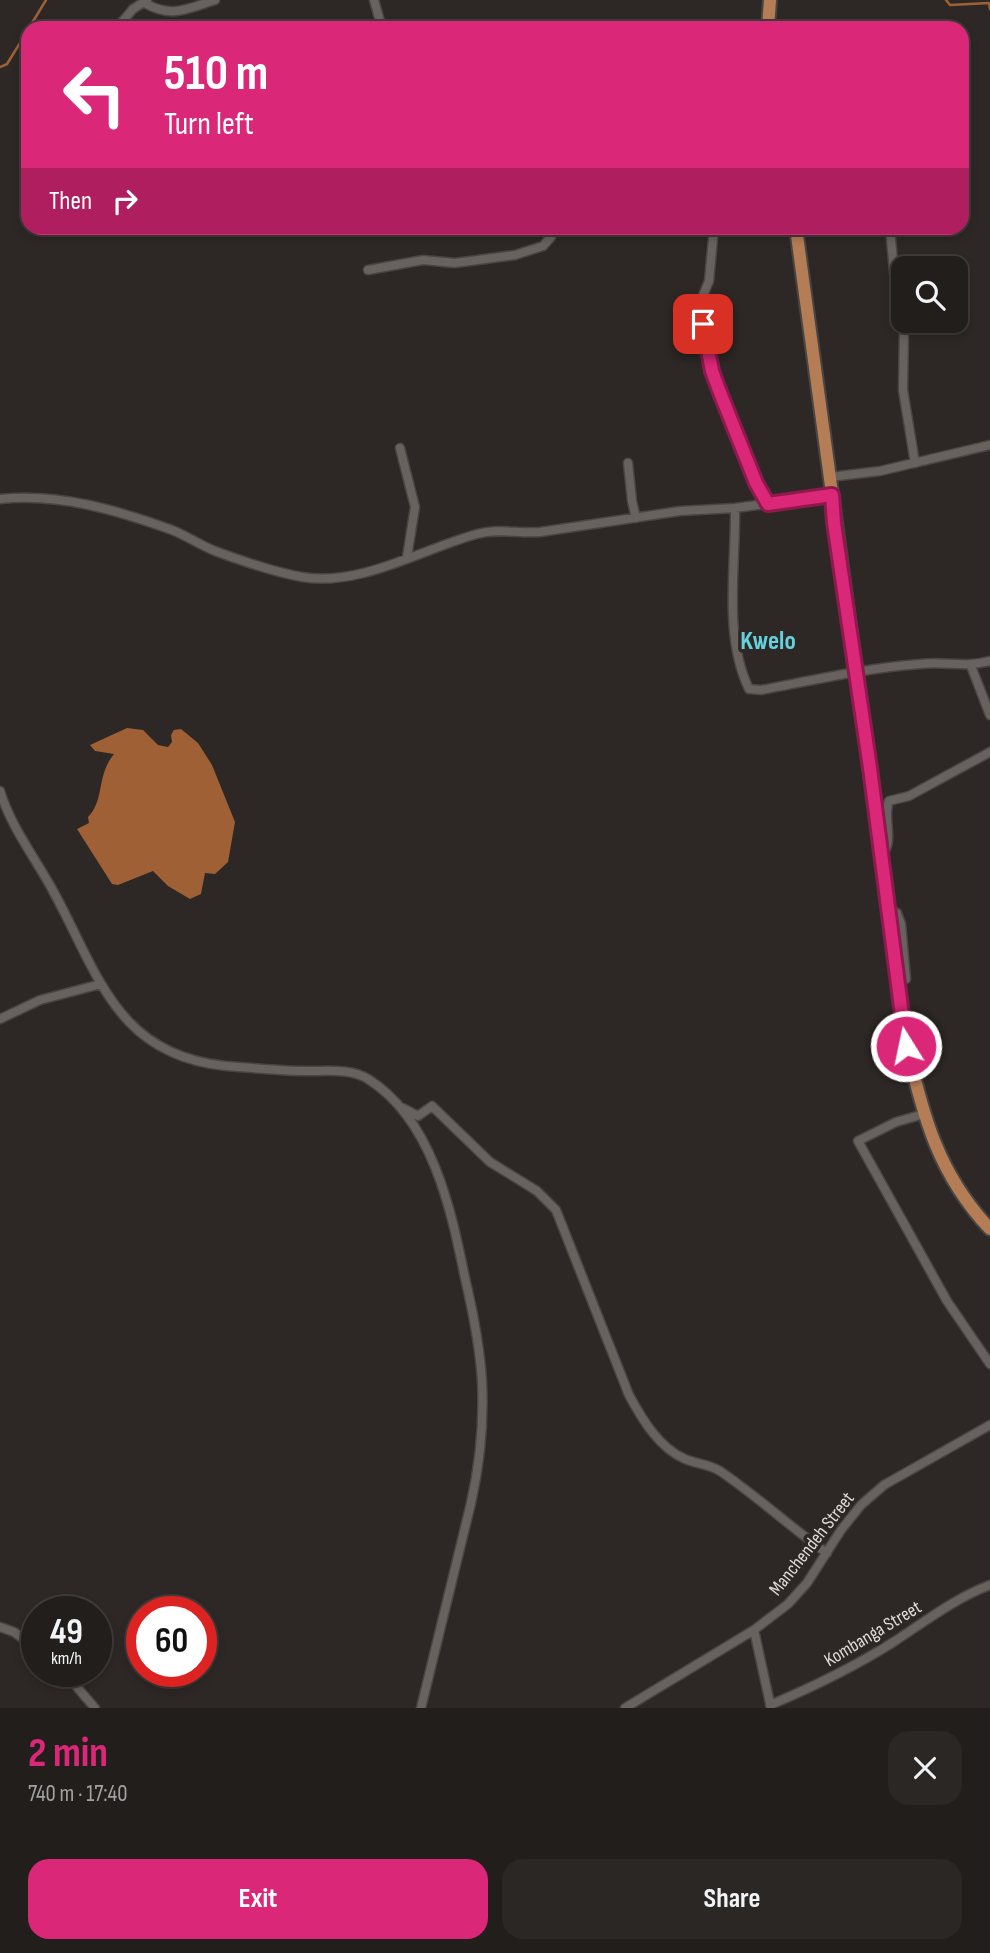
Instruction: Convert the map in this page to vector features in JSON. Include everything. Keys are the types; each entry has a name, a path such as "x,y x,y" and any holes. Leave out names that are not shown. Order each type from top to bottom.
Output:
{"main road":[{"path":"768,21 770,0"},
{"path":"797,235 901,1015 925,1114 938,1154 959,1190 990,1229"}],"street":[{"path":"123,21 133,9 145,1 156,10 173,13 215,0"},
{"path":"374,0 380,21"},
{"path":"368,270 423,260 455,263 515,255 543,246 552,235"},
{"path":"713,235 709,281 702,298 703,324 712,371 756,483 768,504"},
{"path":"891,235 896,293 904,330 903,390 915,463"},
{"path":"830,477 880,471 990,445"},
{"path":"400,448 415,507 407,558"},
{"path":"628,463 636,518"},
{"path":"0,499 27,497 104,506 172,530 215,550 302,576 334,578 360,573 480,533 509,530 540,532 681,511 735,508 832,495"},
{"path":"735,508 736,551 732,616 741,673 749,689 761,690 857,671 924,663 971,666 990,661"},
{"path":"971,666 990,715"},
{"path":"881,851 887,847 888,842 886,813 889,801 909,796 990,752"},
{"path":"0,791 15,828 51,888 100,984 127,1022 168,1052 193,1061 361,1076 418,1116 432,1106 490,1163 537,1191 556,1210 629,1395 639,1414 659,1440 678,1456 721,1472 792,1529 827,1553"},
{"path":"888,909 897,913 901,924 906,979"},
{"path":"0,1019 40,1000 100,984"},
{"path":"403,1108 448,1202 471,1304 482,1382 478,1469 421,1708"},
{"path":"925,1114 896,1122 858,1141 947,1301 990,1364"},
{"name":"Manchendeh Street","path":"625,1708 754,1629 788,1604 807,1583 861,1505 884,1485 990,1425"},
{"name":"Kombanga Street","path":"770,1706 822,1683 871,1656 967,1595 990,1585"},
{"path":"0,1626 21,1637"},
{"path":"754,1629 770,1706"},
{"path":"77,1687 95,1708"}],"shaded area":[{"path":"127,728 143,730 158,745 168,747 172,742 171,735 174,730 181,729 198,743 212,765 235,822 228,862 215,874 205,873 201,894 190,899 168,886 153,871 118,885 112,884 77,829 89,823 88,817 97,803 108,762 114,754 95,751 90,745"}],"waterway":[{"path":"33,21 46,0"},
{"path":"946,0 950,5 989,3 990,9"},
{"path":"0,67 7,64 21,41"}],"district":[{"name":"Kwelo","path":"768,641"}],"route":[{"path":"703,324 712,371 756,483 768,504 832,495 906,1046"}]}
